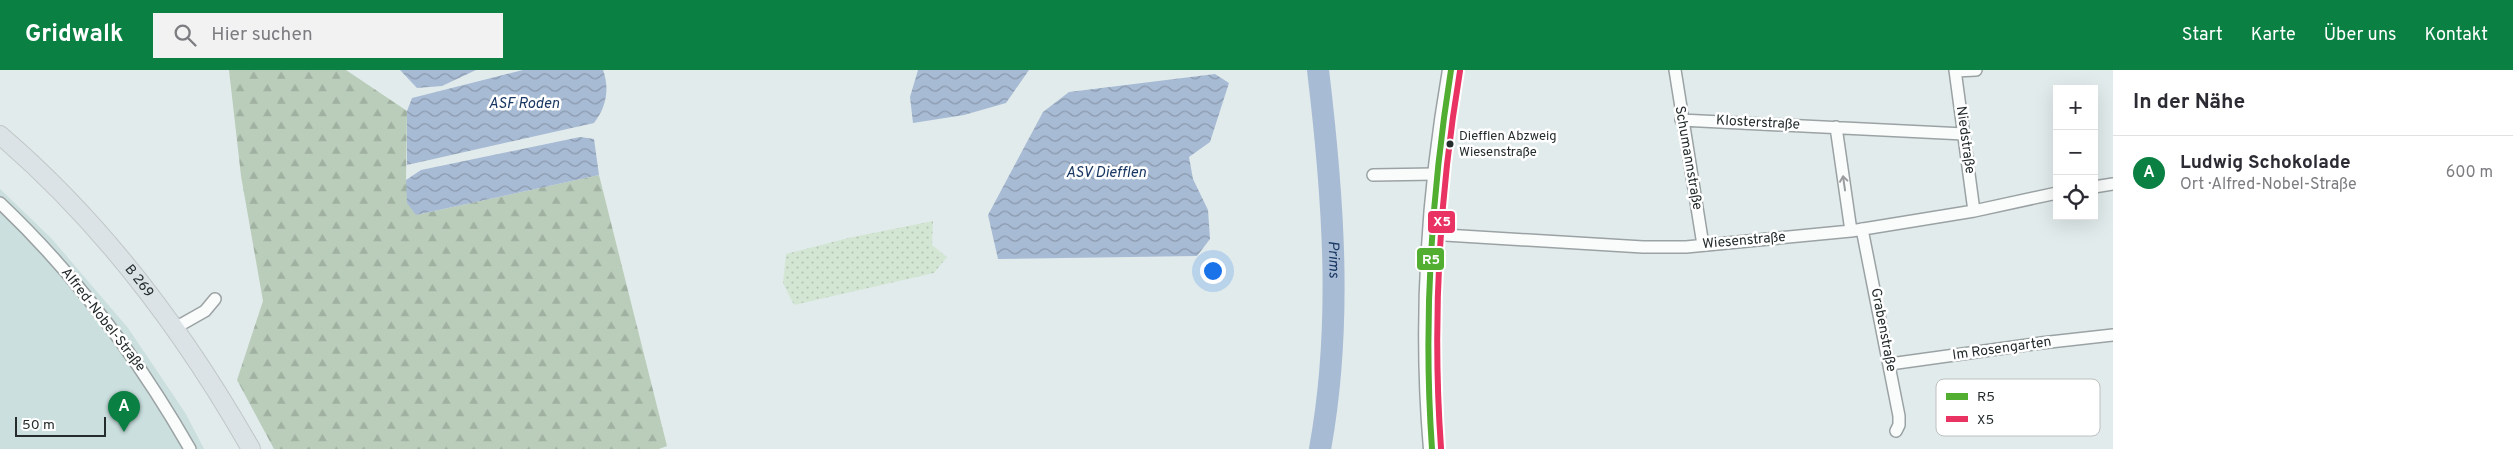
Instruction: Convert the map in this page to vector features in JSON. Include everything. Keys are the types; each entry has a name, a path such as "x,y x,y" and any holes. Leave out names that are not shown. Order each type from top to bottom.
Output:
{"main road":[{"path":"1432,449 1426,342 1429,234 1435,174 1450,70"},
{"name":"B 269","path":"0,134 38,167 100,232 140,279 207,374 252,449"}],"street":[{"name":"Schumannstraße","path":"1674,70 1703,245"},
{"path":"1955,70 1976,70"},
{"name":"Niedstraße","path":"1955,70 1974,211"},
{"name":"Klosterstraße","path":"1681,120 1964,134"},
{"path":"1836,127 1857,230"},
{"path":"1373,175 1435,174"},
{"path":"2098,186 2113,184"},
{"name":"Wiesenstraße","path":"1429,234 1643,247 1703,245 1857,230 1974,211 2053,194"},
{"name":"Alfred-Nobel-Straße","path":"0,203 51,254 110,325 140,367 190,449"},
{"name":"Grabenstraße","path":"1857,230 1890,364 1899,416 1899,424 1896,431"},
{"path":"175,328 205,311 215,299"},
{"name":"Im Rosengarten","path":"1890,364 2113,335"}],"shaded area":[{"path":"0,189 51,238 128,328 186,414 204,449 0,449"}],"green space":[{"path":"229,70 346,70 407,111 406,180 416,215 599,175 667,446 659,449 274,449 237,380 263,301 241,176"},
{"path":"933,221 932,245 947,257 934,273 794,305 783,283 786,254 848,238"}],"water":[{"path":"400,70 476,70 442,86 417,88"},
{"name":"ASF Roden","path":"523,70 603,70 606,98 594,123 407,165 407,111 412,98"},
{"path":"918,70 1029,70 1006,103 964,115 913,123 910,97"},
{"name":"ASV Diefflen","path":"1215,74 1229,83 1210,142 1189,157 1193,179 1208,210 1210,239 1197,256 998,259 988,215 1043,112 1069,92"},
{"name":"ASF Roden","path":"580,137 594,139 599,175 416,215 407,203 406,180 421,170"}],"waterway":[{"name":"Prims","path":"1318,70 1328,164 1333,260 1332,355 1320,449"}],"transit line":[{"name":"R5","path":"1432,449 1428,354 1431,259 1438,164 1451,70"},
{"name":"X5","path":"1441,448 1437,353 1439,259 1447,165 1460,71"}],"place":[{"name":"Diefflen Abzweig Wiesenstraße","path":"1450,144"},
{"name":"Ludwig Schokolade","path":"124,432"}]}
